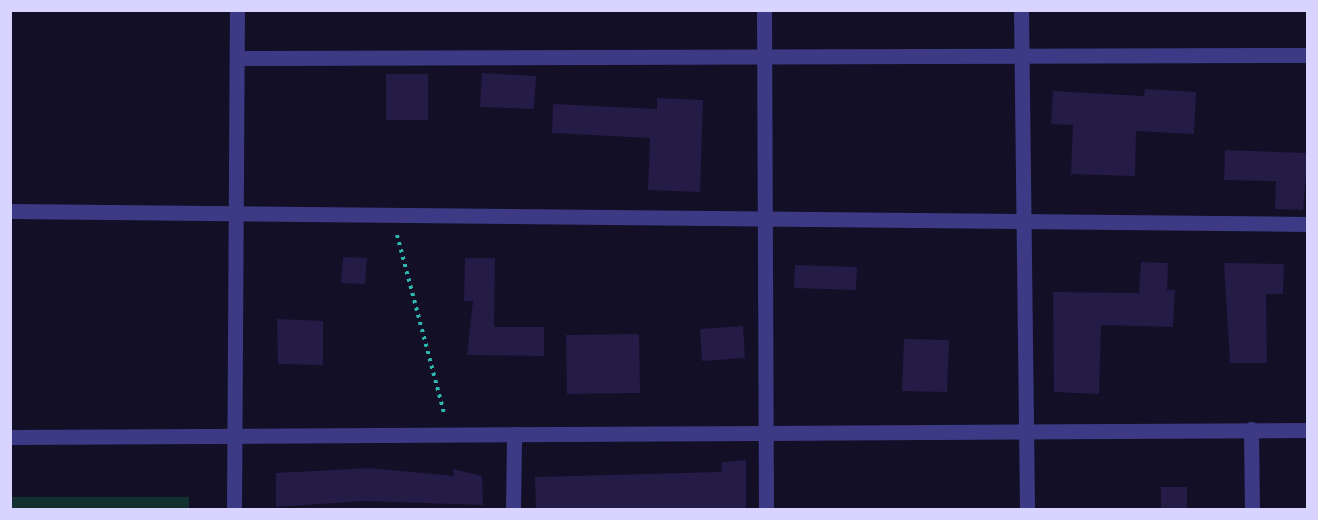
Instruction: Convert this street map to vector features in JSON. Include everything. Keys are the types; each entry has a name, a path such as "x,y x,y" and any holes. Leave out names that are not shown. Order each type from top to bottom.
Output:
{"street":[{"path":"234,510 237,10"},
{"path":"764,10 766,510"},
{"path":"1021,10 1027,510"},
{"path":"237,58 1308,55"},
{"path":"10,211 1308,224"},
{"path":"1251,429 1252,510"},
{"path":"10,437 1308,430"},
{"path":"513,510 514,434"}],"path":[{"path":"392,215 450,434"}],"green space":[{"path":"10,497 189,497 189,509 11,509"}],"building":[{"path":"482,73 536,76 534,109 480,107"},
{"path":"386,74 428,74 428,120 386,120"},
{"path":"1145,89 1196,92 1194,134 1136,131 1135,176 1071,174 1073,125 1051,124 1053,91 1144,96"},
{"path":"657,98 703,100 700,192 648,190 650,138 552,133 553,104 657,109"},
{"path":"1225,150 1308,153 1303,210 1275,209 1276,181 1224,180"},
{"path":"343,257 367,258 365,284 341,283"},
{"path":"465,258 495,258 494,327 544,327 544,356 467,355 473,301 464,301"},
{"path":"1141,262 1168,263 1167,290 1175,290 1173,327 1101,325 1099,394 1054,392 1053,292 1139,293"},
{"path":"1224,263 1284,264 1283,294 1266,294 1267,363 1230,363"},
{"path":"795,265 857,267 856,290 794,288"},
{"path":"277,319 323,321 323,365 278,364"},
{"path":"743,326 745,358 702,361 700,329"},
{"path":"639,334 640,393 567,394 566,335"},
{"path":"904,339 949,340 947,392 902,391"},
{"path":"746,460 746,509 536,509 535,477 721,472 722,462"},
{"path":"369,468 454,476 453,469 482,476 483,505 364,501 276,507 276,473"},
{"path":"1161,487 1187,487 1187,510 1161,510"}]}
